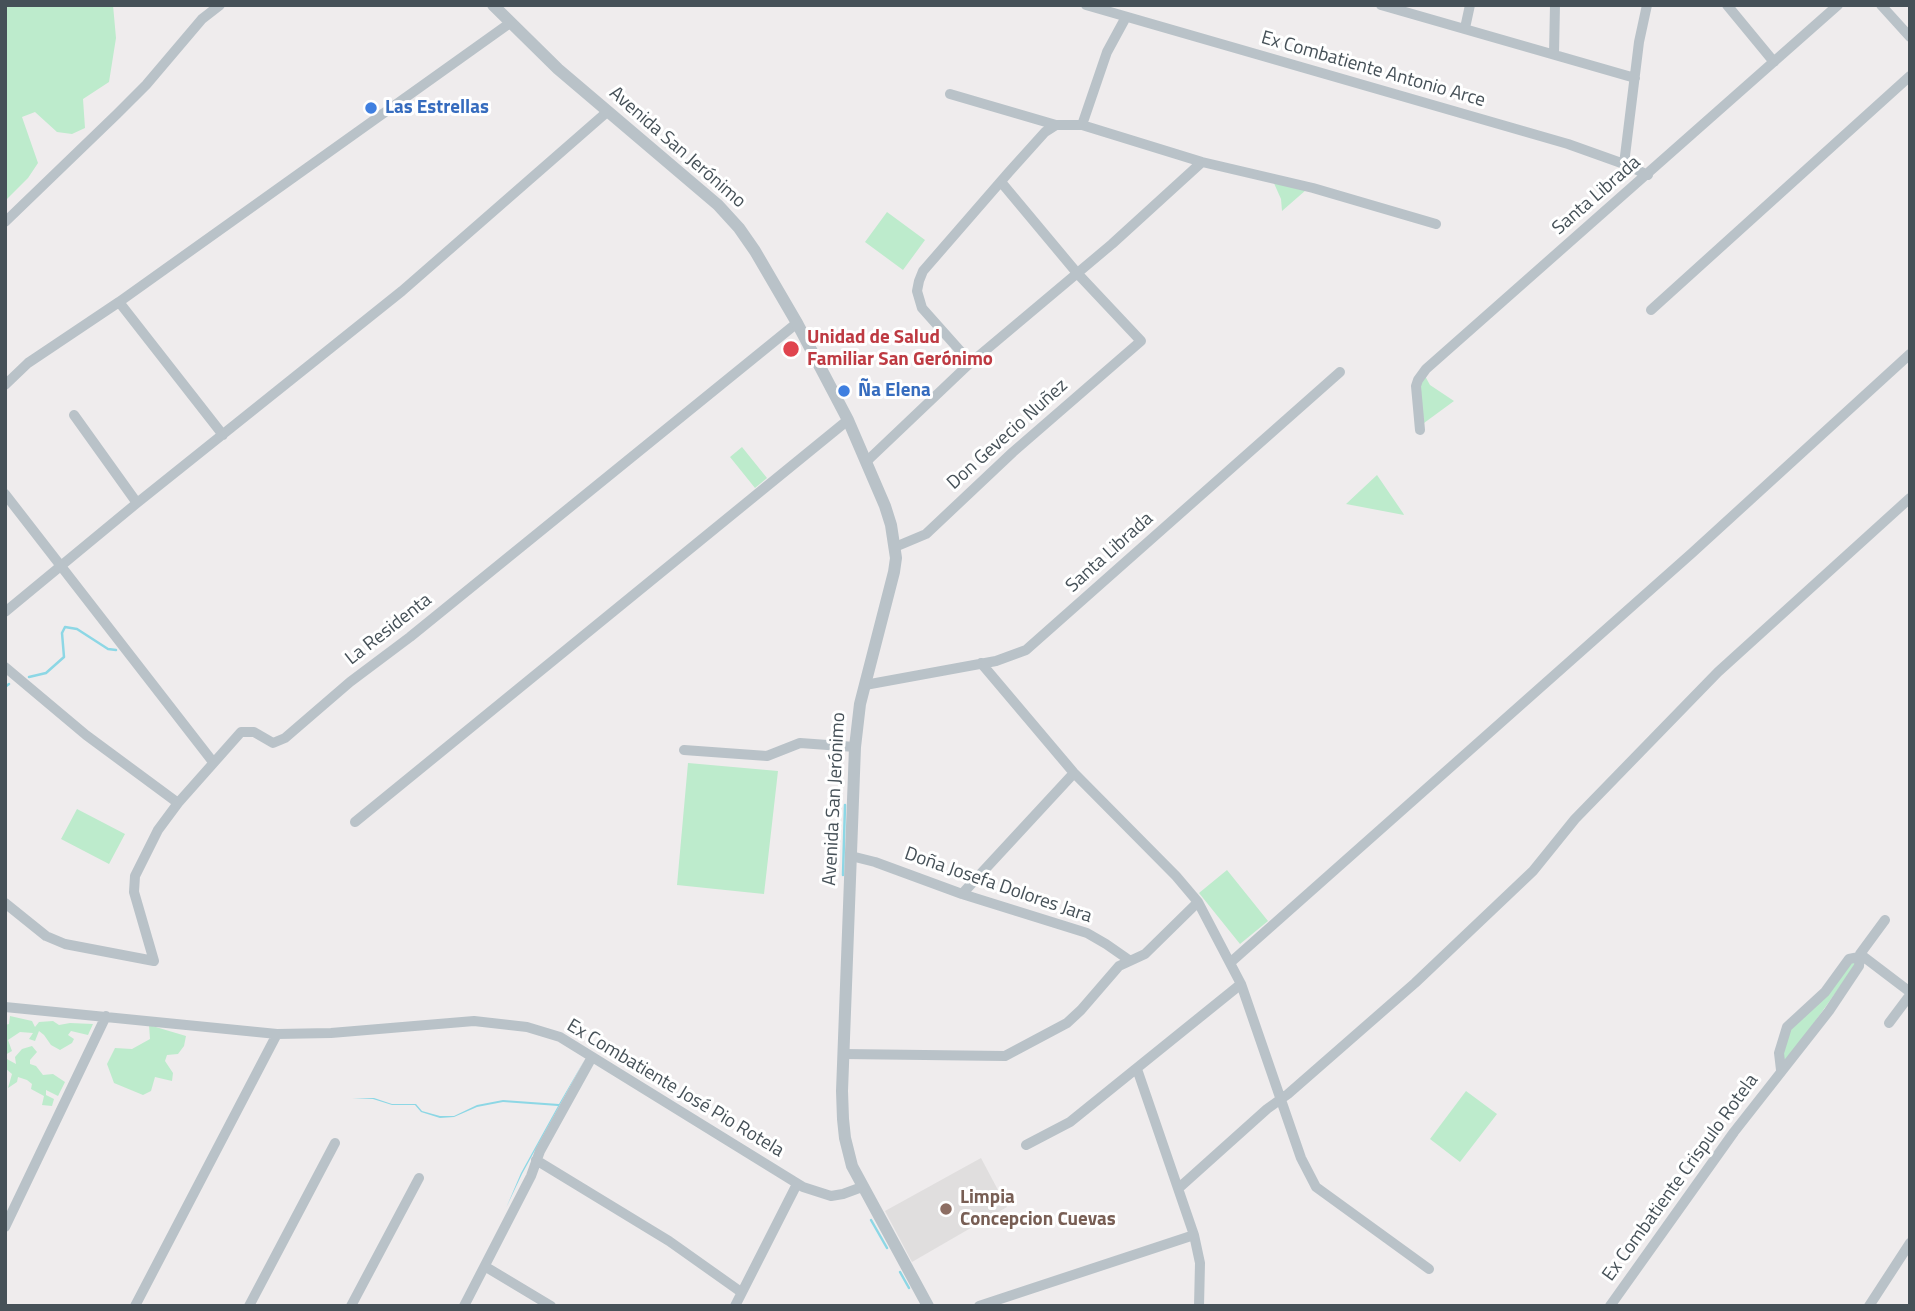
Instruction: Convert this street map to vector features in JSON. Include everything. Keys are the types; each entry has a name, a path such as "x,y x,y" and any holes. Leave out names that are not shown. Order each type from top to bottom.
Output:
{"street":[{"path":"5,222 146,85 202,19 220,5"},
{"name":"Avenida San Jerónimo","path":"493,5 607,113 718,205 732,221 755,251 797,323 848,420 888,516 895,547 894,572 860,704 855,747 842,1091 848,1156 862,1187 928,1306"},
{"name":"Ex Combatiente Antonio Arce","path":"1086,5 1124,13 1568,144 1624,163 1648,175"},
{"path":"1381,5 1634,78"},
{"path":"1465,28 1469,5"},
{"path":"1555,5 1555,54"},
{"path":"1624,163 1639,42 1647,5"},
{"path":"1727,5 1774,62"},
{"name":"Santa Librada","path":"1420,430 1416,386 1426,369 1838,5"},
{"path":"1881,5 1910,37"},
{"path":"1082,125 1107,52 1124,13"},
{"path":"5,385 28,363 119,302 510,23"},
{"path":"1651,310 1910,76"},
{"path":"950,94 1056,125 1082,125 1202,162 1313,188 1436,224"},
{"path":"5,612 136,503 402,290 607,113"},
{"path":"971,363 922,308 917,291 923,271 1045,132 1056,125"},
{"path":"867,461 971,363 1202,162"},
{"path":"1001,183 1077,273"},
{"name":"Don Gevecio Nuñez","path":"895,547 926,534 1013,452 1141,341 1077,273"},
{"path":"119,302 223,435"},
{"name":"La Residenta","path":"5,903 46,936 56,940 154,961 134,892 135,876 158,830 178,803 242,732 254,732 273,743 285,738 350,682 797,323"},
{"path":"1231,962 1683,562 1910,354"},
{"name":"Santa Librada","path":"865,685 1015,656 1026,650 1340,372"},
{"path":"75,415 136,503"},
{"path":"355,822 848,420"},
{"path":"5,494 213,762"},
{"path":"1180,1187 1415,983 1523,880 1575,819 1718,672 1910,498"},
{"path":"981,663 1074,773 1176,876 1198,902 1241,985 1301,1158 1316,1187 1429,1269"},
{"path":"5,667 86,735 178,803"},
{"path":"684,750 759,756 776,753 800,743 855,747"},
{"path":"962,894 1074,773"},
{"name":"Doña Josefa Dolores Jara","path":"851,856 1087,933 1129,960"},
{"path":"844,1054 1005,1056 1067,1023 1082,1010 1119,966 1145,954 1198,902"},
{"name":"Ex Combatiente Crispulo Rotela","path":"1610,1306 1718,1153 1829,1011 1859,966 1860,955 1885,920"},
{"path":"1860,955 1910,993 1889,1023"},
{"name":"Ex Combatiente Crispulo Rotela","path":"1781,1070 1779,1054 1787,1027 1825,992 1849,959 1860,955"},
{"path":"1026,1145 1070,1122 1241,985"},
{"name":"Ex Combatiente José Pio Rotela","path":"5,1007 34,1012 106,1016 277,1034 331,1033 433,1023 489,1022 544,1031 560,1037 811,1191 831,1196 862,1187"},
{"path":"5,1227 11,1205 106,1016"},
{"path":"135,1306 277,1034"},
{"path":"464,1306 531,1176 536,1160 592,1057"},
{"path":"1137,1069 1180,1187 1194,1235 1200,1263 1199,1306"},
{"path":"249,1306 335,1143"},
{"path":"536,1160 669,1241 741,1292"},
{"path":"351,1306 419,1178"},
{"path":"735,1306 797,1184"},
{"path":"979,1306 1194,1235"},
{"path":"1869,1306 1910,1243"},
{"path":"486,1267 551,1306"}],"shaded area":[{"name":"Limpia Concepcion Cuevas","path":"981,1158 1007,1207 912,1262 885,1211"}],"green space":[{"path":"5,5 113,5 116,38 109,82 83,99 85,128 72,134 57,132 35,112 22,117 38,163 28,178 5,201"},
{"path":"1273,181 1306,190 1282,211 1281,199"},
{"path":"887,212 925,240 903,270 865,242"},
{"path":"1425,376 1430,385 1454,401 1424,423 1419,388"},
{"path":"742,447 767,478 755,488 730,457"},
{"path":"1377,475 1403,513 1404,515 1346,504"},
{"path":"688,763 778,771 764,894 677,885"},
{"path":"77,809 125,834 109,864 61,839"},
{"path":"1227,870 1268,921 1240,944 1199,893"},
{"path":"1852,961 1856,964 1784,1065 1782,1058 1790,1029"},
{"path":"10,1016 32,1021 35,1027 39,1022 53,1021 59,1025 93,1024 88,1035 71,1031 68,1035 74,1039 72,1043 60,1050 51,1045 39,1031 35,1041 29,1039 33,1033 20,1032 8,1040 12,1051 5,1055 5,1025 9,1024"},
{"path":"149,1025 186,1036 184,1046 178,1054 167,1055 165,1061 173,1073 172,1081 155,1077 151,1091 143,1095 114,1083 107,1064 115,1048 132,1049 150,1039"},
{"path":"32,1046 37,1052 30,1064 36,1066 43,1075 53,1074 65,1082 58,1096 46,1090 46,1095 54,1099 52,1106 42,1105 44,1096 31,1089 32,1084 27,1080 18,1077 17,1082 8,1088 12,1074 5,1068 5,1058 16,1064 15,1057 22,1049"},
{"path":"1466,1091 1497,1114 1460,1162 1430,1139"}],"water":[{"path":"585,1059 506,1208 521,1173 558,1106 503,1102 477,1107 454,1117 440,1118 421,1112 415,1105 392,1105 373,1099 352,1098 374,1098 392,1104 416,1104 422,1111 440,1116 454,1116 477,1105 503,1100 559,1104"}],"waterway":[{"path":"29,677 46,673 64,657 62,633 65,627 77,629 108,649 116,650"},
{"path":"5,687 9,684"},
{"path":"843,875 845,805"},
{"path":"871,1220 887,1248"},
{"path":"900,1272 909,1288"}],"place":[{"name":"Las Estrellas","path":"371,108"},
{"name":"Unidad de Salud Familiar San Gerónimo","path":"791,349"},
{"name":"Ña Elena","path":"844,391"},
{"name":"Limpia Concepcion Cuevas","path":"946,1209"}]}
